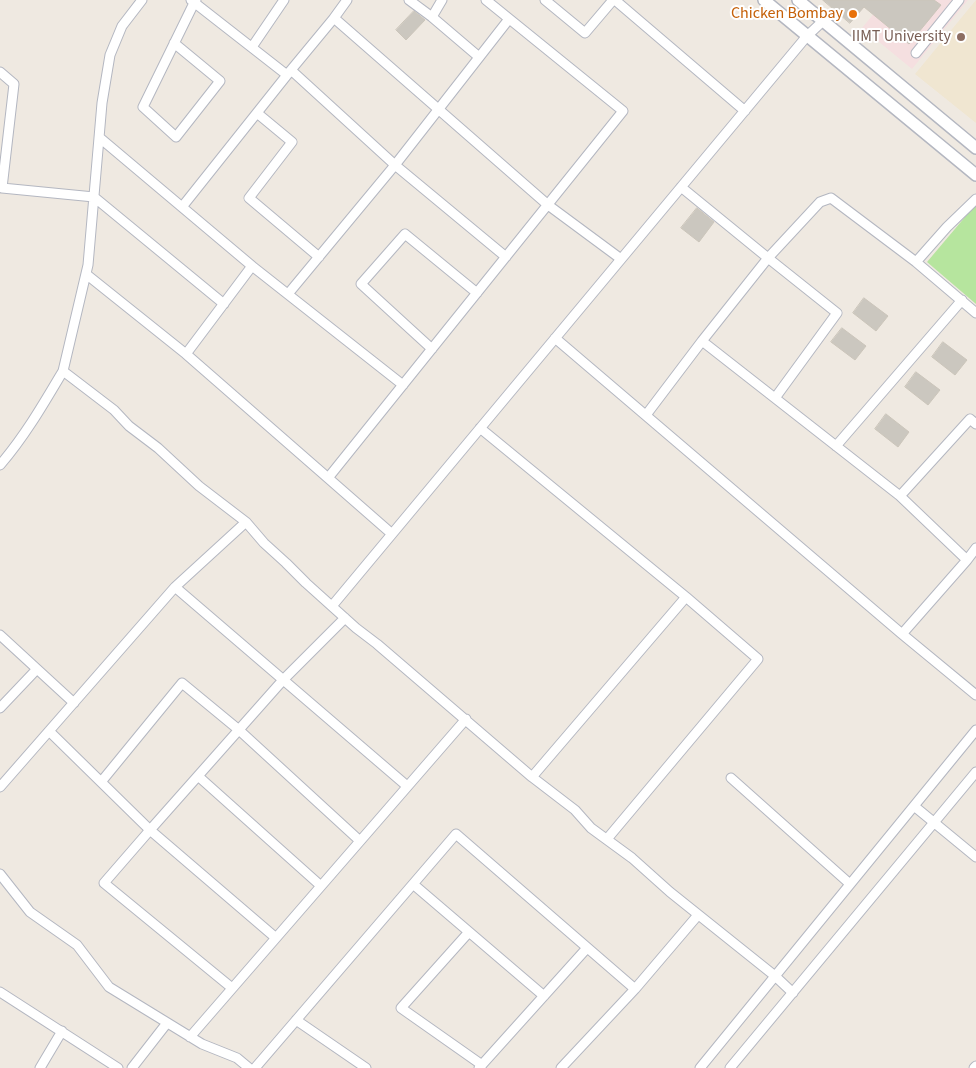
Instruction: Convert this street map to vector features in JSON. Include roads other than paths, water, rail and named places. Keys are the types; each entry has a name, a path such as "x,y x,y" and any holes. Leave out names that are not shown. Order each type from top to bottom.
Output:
{"street":[{"path":"0,465 12,452 63,371 68,342 77,315 86,274 102,103 110,55 122,26 142,0"},
{"path":"252,48 285,0"},
{"path":"182,207 348,0"},
{"path":"409,0 479,57"},
{"path":"432,17 442,0"},
{"path":"328,478 623,111 486,0"},
{"path":"545,0 585,33 614,0 745,111"},
{"path":"764,0 976,175"},
{"path":"798,0 976,148"},
{"path":"916,53 959,0"},
{"path":"174,43 220,81 176,137 143,107 194,1 252,48 289,73 395,165 506,257"},
{"path":"334,18 548,205 621,259"},
{"path":"288,294 395,165 509,19"},
{"path":"332,606 807,36 823,21"},
{"path":"0,72 14,84 1,187 94,197 224,304"},
{"path":"257,113 292,142 249,198 319,257"},
{"path":"100,138 252,266 403,385"},
{"path":"681,187 837,312 775,398"},
{"path":"646,415 768,258 820,202 831,198 916,262 976,313"},
{"path":"916,262 947,226 976,199"},
{"path":"432,349 361,284 405,234 477,293"},
{"path":"186,354 252,266"},
{"path":"86,274 186,354 392,534"},
{"path":"836,446 962,300"},
{"path":"555,338 976,695"},
{"path":"702,341 900,496 967,560"},
{"path":"63,371 114,410 129,426 158,448 199,486 246,522 264,543 345,618 532,777 575,810 591,828 775,976 793,994"},
{"path":"900,496 970,419 976,424"},
{"path":"480,428 758,658 607,839"},
{"path":"0,787 175,588 246,522"},
{"path":"902,634 976,548"},
{"path":"175,588 407,786"},
{"path":"532,777 686,597"},
{"path":"232,988 104,883 283,680 345,618"},
{"path":"0,635 74,703"},
{"path":"0,708 3,698 37,668"},
{"path":"101,782 182,683 239,730 360,841"},
{"path":"190,1037 466,719"},
{"path":"700,1068 976,730"},
{"path":"49,731 150,830 276,938"},
{"path":"730,1068 976,772"},
{"path":"198,776 321,886"},
{"path":"731,778 850,884"},
{"path":"914,806 976,857"},
{"path":"255,1068 456,834 634,989"},
{"path":"0,874 30,912 77,945 110,987 167,1024 202,1044 237,1058 249,1068"},
{"path":"413,884 544,996"},
{"path":"561,1068 634,989 698,915"},
{"path":"469,932 401,1008 480,1066 587,948"},
{"path":"0,992 118,1068"},
{"path":"296,1020 366,1068"},
{"path":"132,1068 167,1024"},
{"path":"40,1068 62,1032"}],"place":[{"name":"Chicken Bombay","path":"853,14"},
{"name":"IIMT University","path":"961,37"}]}
